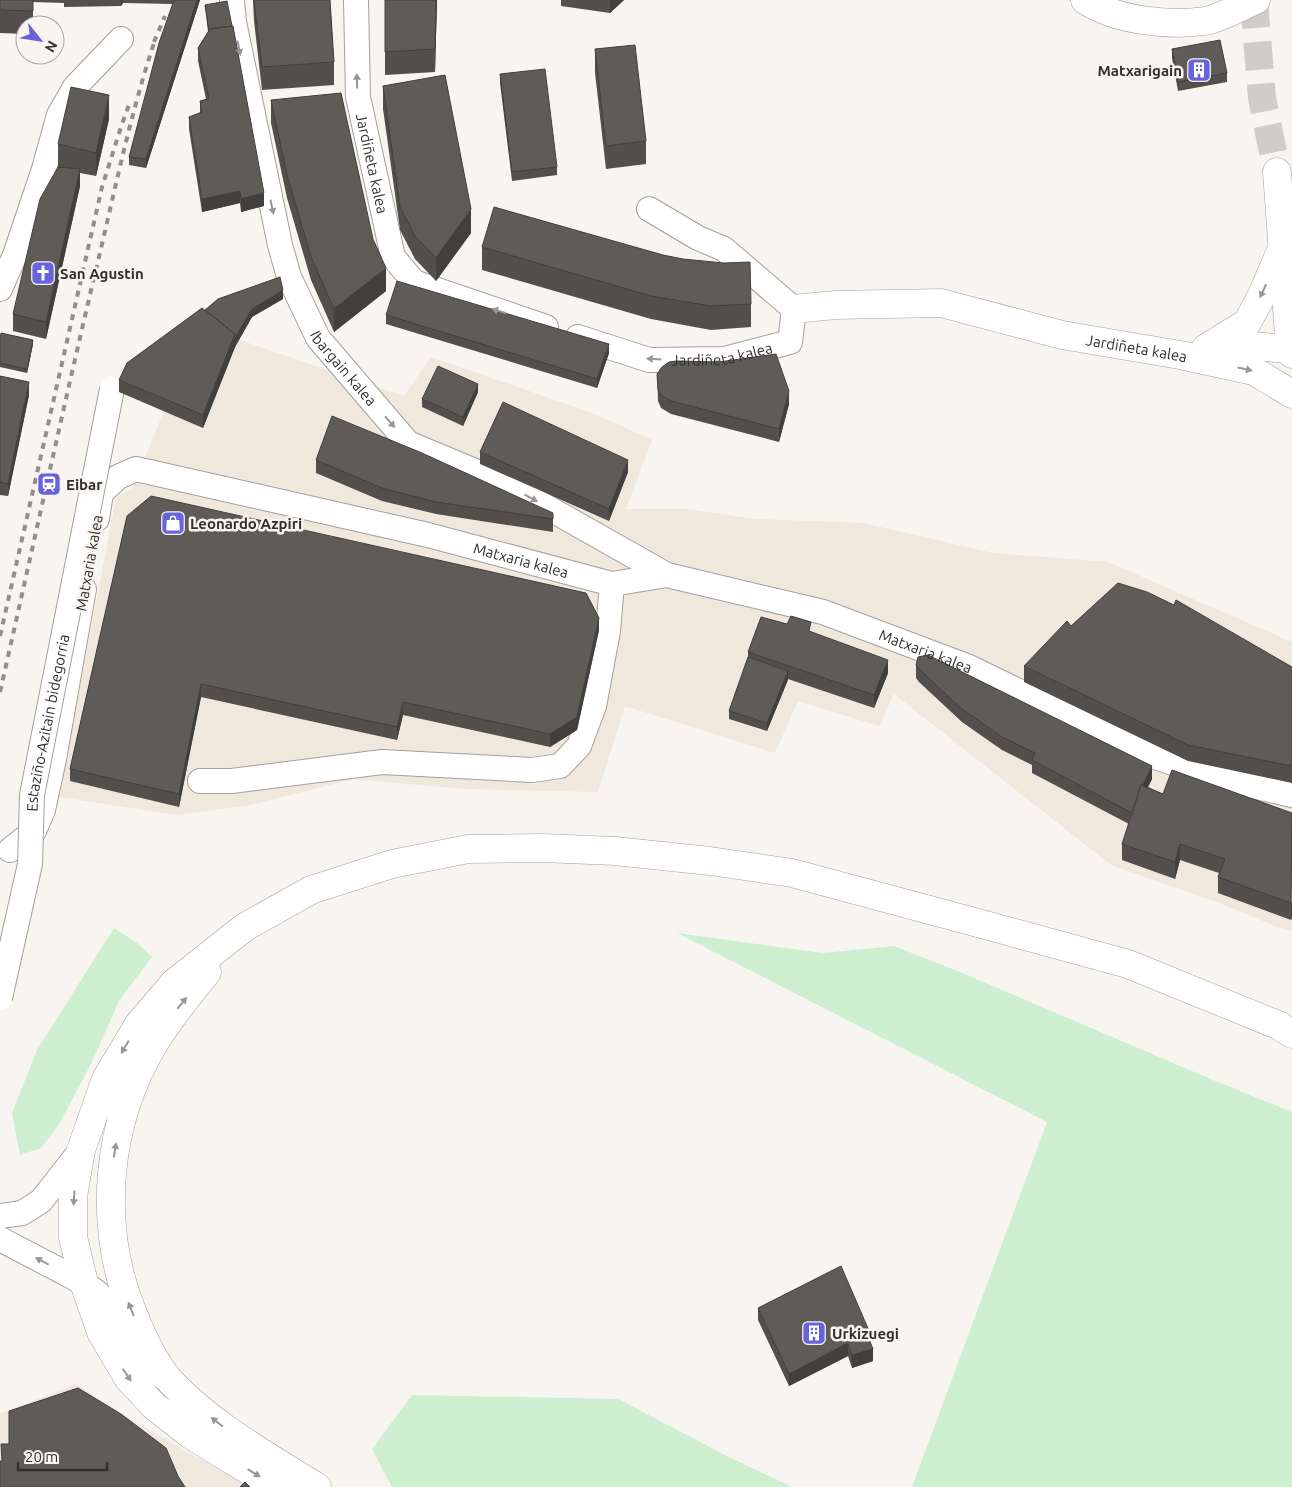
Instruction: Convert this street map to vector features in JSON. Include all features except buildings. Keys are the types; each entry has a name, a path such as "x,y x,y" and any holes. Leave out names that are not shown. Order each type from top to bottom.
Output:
{"main road":[{"path":"1085,0 1093,5 1123,16 1157,22 1207,21 1256,0"},
{"path":"1206,348 1252,346 1291,351 1287,238 1277,172"},
{"path":"1180,356 1206,348 1247,323 1287,238"},
{"name":"Jardiñeta kalea","path":"794,309 835,305 941,303 1062,335 1254,371 1292,394"},
{"path":"276,1487 191,1435 154,1406 128,1378 101,1332 84,1283 73,1237 73,1196 82,1150 106,1079 139,1024 174,983 245,927 311,890 392,864 468,849 542,848 615,851 710,861 792,873 1128,964 1280,1026 1292,1034"},
{"path":"245,927 178,1007 154,1043 132,1088 119,1128 110,1182 112,1235 122,1287 144,1341 171,1382 199,1409 238,1438 317,1487"}],"street":[{"name":"Ibargain kalea","path":"232,0 234,22 280,244 289,277 318,338 408,443 506,484 667,575"},
{"name":"Jardiñeta kalea","path":"356,0 358,98 393,257 414,282 648,360 724,359 790,342 794,309"},
{"path":"0,289 15,254 44,170 59,115 75,87 121,39"},
{"path":"649,209 698,238 724,249 794,309"},
{"name":"Estaziño-Azitain bidegorria","path":"0,998 30,864 32,795 112,389"},
{"name":"Matxaria kalea","path":"10,850 34,831 43,810 54,759 101,493 118,477 136,469 428,534 612,584 667,575 823,612 968,667 1152,756 1222,779 1292,795"},
{"path":"200,781 232,782 382,762 532,770 560,766 579,746 594,706 608,630 612,584"},
{"path":"0,1216 22,1213 41,1201 82,1150"},
{"path":"0,1239 84,1283 98,1293 111,1312 123,1337 142,1362 171,1382"}],"shaded area":[{"path":"219,333 404,396 431,357 595,414 652,440 626,509 688,509 755,519 863,523 993,553 1108,562 1292,642 1292,931 1111,865 894,694 879,726 798,701 775,753 625,706 598,792 465,789 353,779 251,805 177,815 59,797 116,498 133,487 164,411"},
{"path":"76,1384 126,1417 250,1487 0,1487 0,1414"}],"green space":[{"path":"114,928 137,943 152,957 119,1001 90,1066 58,1126 41,1148 20,1155 12,1113 37,1050"},
{"path":"677,933 823,953 894,946 1292,1112 1292,1487 912,1487 1047,1122"},
{"path":"412,1395 618,1399 727,1456 792,1487 392,1487 372,1449"}],"tunnel":[{"path":"1254,0 1262,98 1277,172"}],"railway":[{"path":"154,42 165,16"},
{"path":"0,692 122,159 146,67 156,37"},
{"path":"0,636 102,187 130,102"}],"place":[{"name":"Matxarigain","path":"1199,70"},
{"name":"San Agustin","path":"43,273"},
{"name":"Eibar","path":"49,484"},
{"name":"Leonardo Azpiri","path":"173,523"},
{"name":"Urkizuegi","path":"814,1333"}]}
